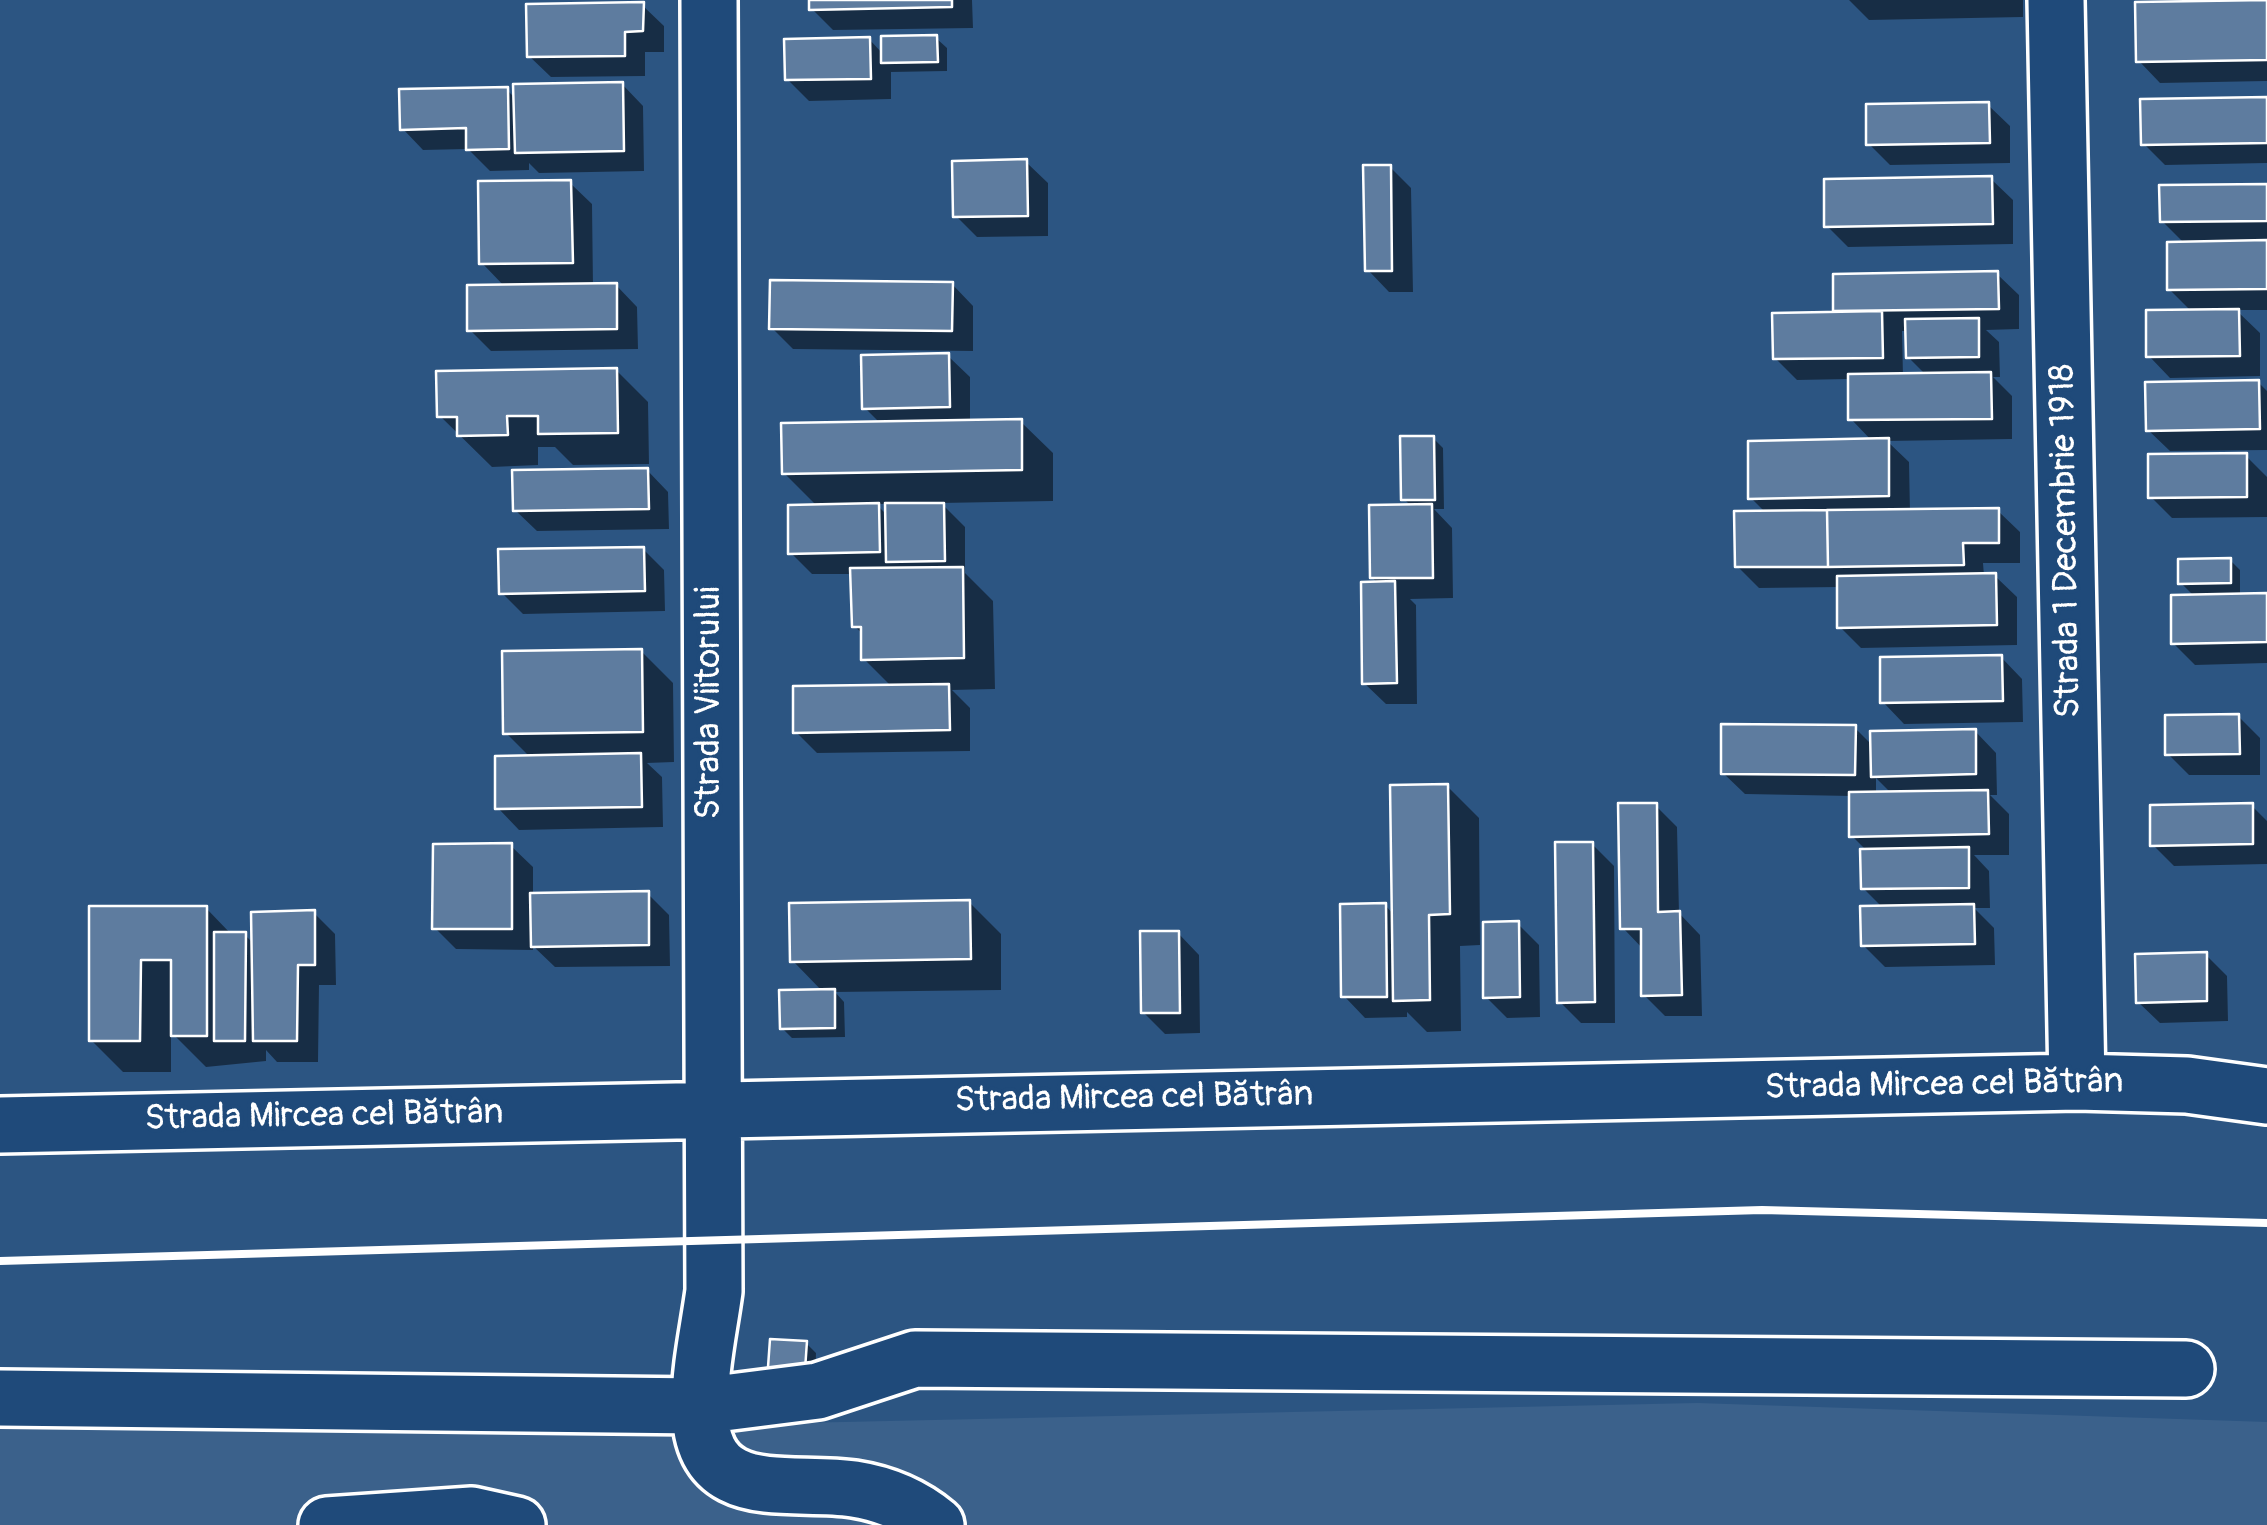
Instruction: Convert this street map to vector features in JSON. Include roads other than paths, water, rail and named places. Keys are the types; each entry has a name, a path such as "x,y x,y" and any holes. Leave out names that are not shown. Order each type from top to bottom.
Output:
{"street":[{"name":"Strada Viitorului","path":"700,1406 714,1290 710,1108 709,0"},
{"name":"Strada 1 Decembrie 1918","path":"2056,0 2077,1082"},
{"name":"Strada Mircea cel Bătrân","path":"0,1125 2077,1082 2187,1085 2267,1096"},
{"path":"0,1398 700,1406 818,1390 915,1359 2186,1370"},
{"path":"700,1406 714,1461 738,1479 768,1487 853,1489 913,1505 936,1525"},
{"path":"327,1525 472,1514 517,1525"}],"railway":[{"path":"0,1261 1762,1210 2267,1223"}]}
